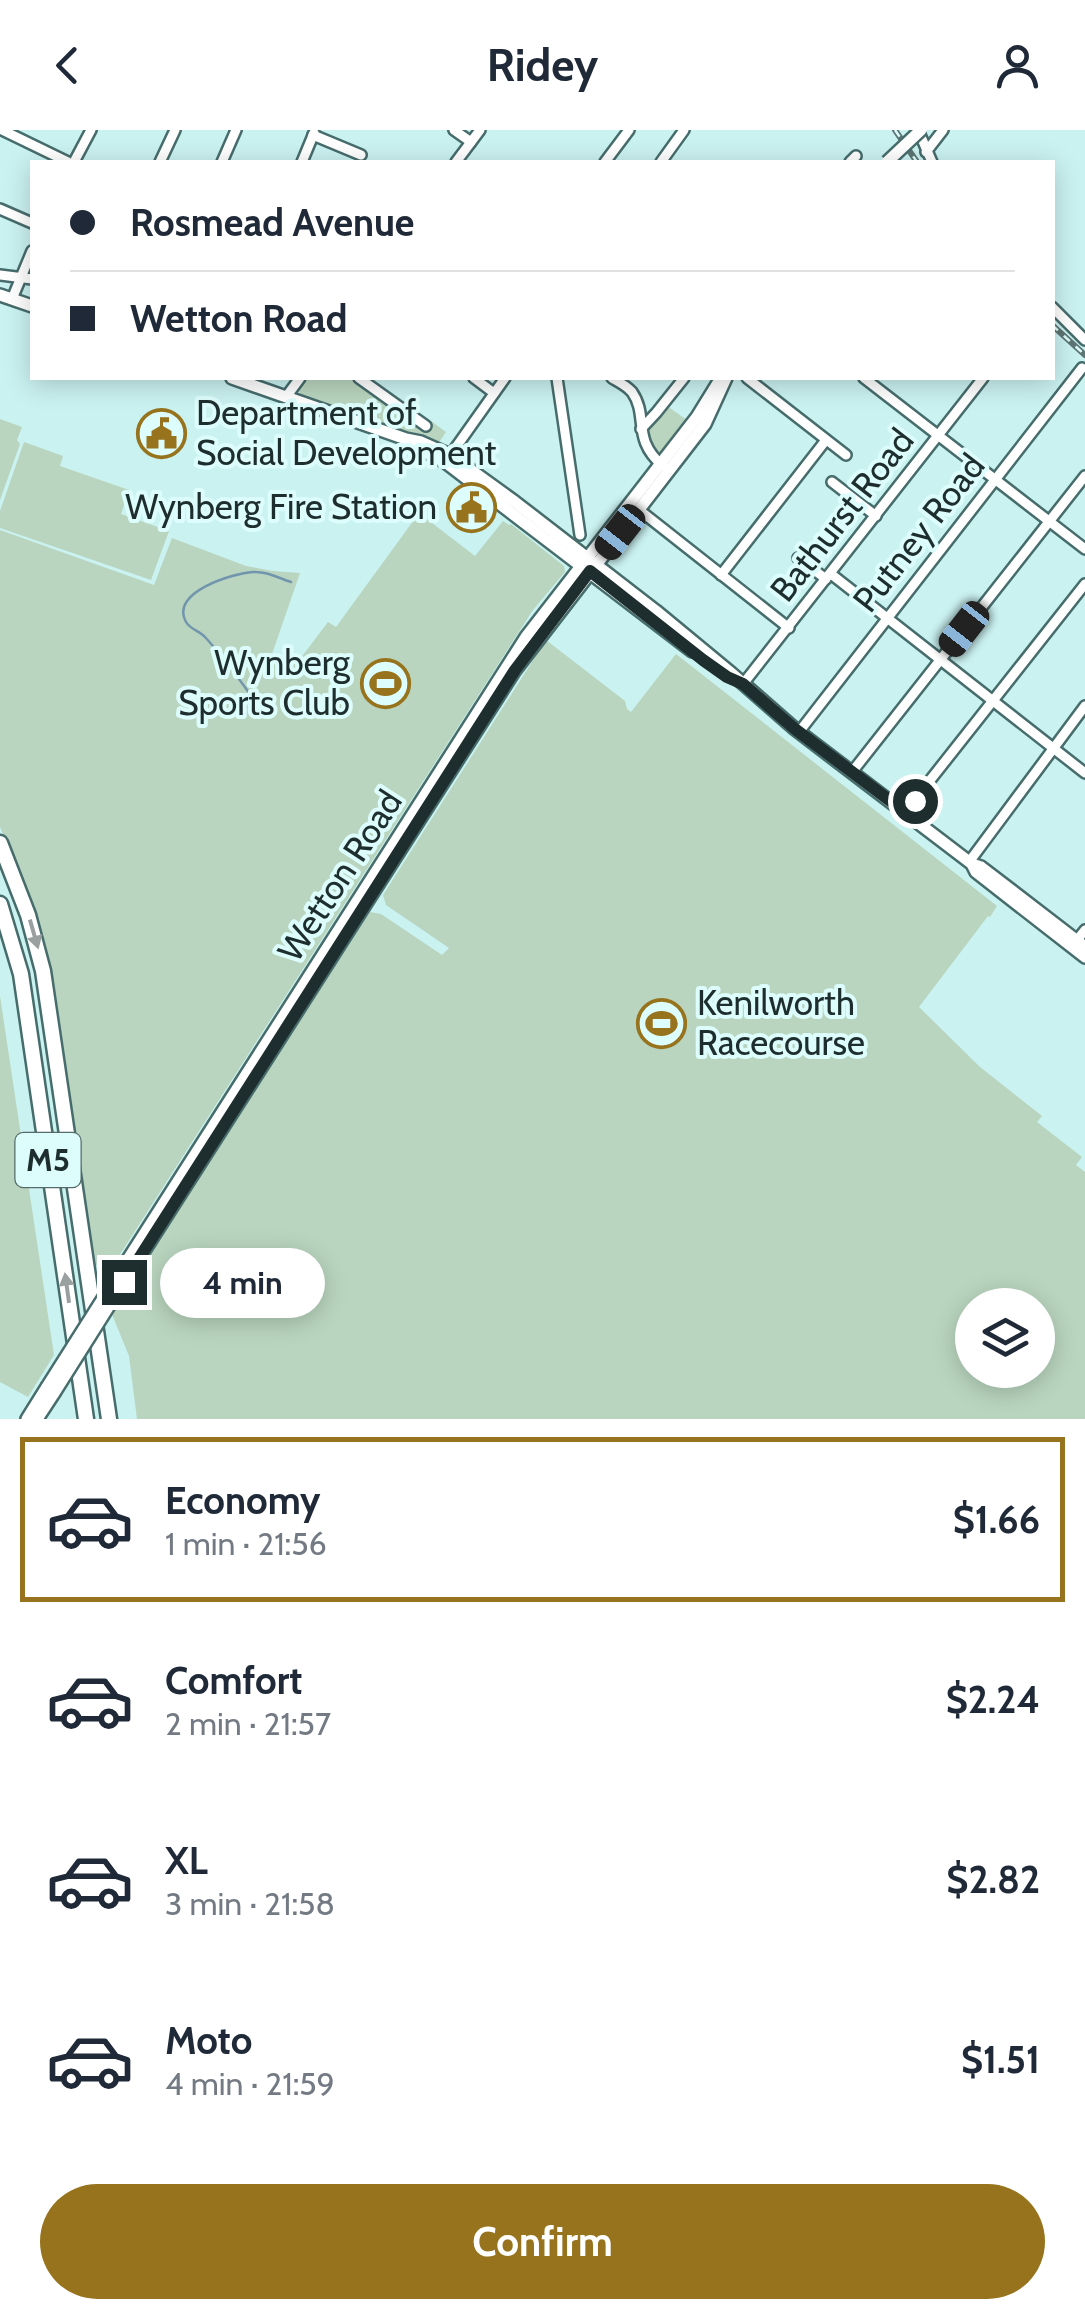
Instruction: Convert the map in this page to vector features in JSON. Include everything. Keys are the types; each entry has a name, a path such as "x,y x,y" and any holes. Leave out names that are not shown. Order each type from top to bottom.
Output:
{"highway":[{"name":"M5","path":"0,843 28,915 43,971 109,1419"},
{"name":"M5","path":"0,904 21,974 86,1419"}],"main road":[{"path":"889,160 919,130"},
{"path":"6,297 30,305"},
{"path":"238,380 421,442 447,459 731,673 799,732 971,863 982,867 1080,941 1085,958"},
{"name":"Wetton Road","path":"588,564 665,467 705,424 723,380"},
{"name":"Wetton Road","path":"38,1419 51,1390 526,636 638,509 665,467"},
{"name":"Wetton Road","path":"26,1419 51,1390"}],"street":[{"path":"2,130 67,160"},
{"path":"72,160 91,130"},
{"path":"161,160 174,130"},
{"path":"223,160 236,130"},
{"path":"454,130 471,142"},
{"path":"458,160 480,130"},
{"path":"607,160 629,130"},
{"path":"662,160 684,130"},
{"path":"919,130 931,160"},
{"path":"926,152 943,130"},
{"path":"303,160 314,132 361,155"},
{"path":"0,209 30,222"},
{"path":"0,274 28,280"},
{"path":"6,297 28,280"},
{"path":"1055,311 1085,340"},
{"name":"Putney Road","path":"799,732 1082,368"},
{"path":"286,397 299,380"},
{"path":"362,380 426,426"},
{"path":"477,380 494,393"},
{"path":"447,459 504,380"},
{"path":"557,380 580,535"},
{"path":"615,380 634,397 646,448 665,467"},
{"path":"641,429 682,380"},
{"path":"751,380 846,455"},
{"path":"867,380 1085,549"},
{"name":"Bathurst Road","path":"741,684 982,380"},
{"path":"721,574 826,440"},
{"path":"852,772 1085,476"},
{"path":"832,482 876,516"},
{"path":"638,509 789,628"},
{"path":"798,558 888,618 1085,773"},
{"path":"905,812 1085,584"},
{"path":"971,863 1085,706"}],"green space":[{"path":"304,380 357,380 423,431 431,429 431,421 446,432 434,443 301,395 298,388"},
{"path":"667,406 687,420 659,454 653,450 647,430"},
{"path":"0,419 22,427 0,500"},
{"path":"24,442 63,456 60,466 129,490 121,514 169,531 151,580 0,528 0,511"},
{"path":"419,513 475,556 503,521 511,524 564,566 565,572 533,610 110,1270 95,1265 47,960 31,901 0,827 0,530 154,585 172,538 246,566 300,573 272,654 297,663 328,622 336,627"},
{"name":"Kenilworth Racecourse","path":"546,640 625,701 631,712 676,654 997,906 919,1007 980,1067 1042,1116 1037,1122 1082,1157 1076,1165 1085,1172 1085,1419 137,1419 129,1356 111,1312 370,912 381,914 442,955 449,948 386,905 383,895"},
{"path":"0,996 54,1355 28,1397 0,1382"}],"waterway":[{"path":"258,705 211,644 186,622 183,611 195,593 232,576 258,572 291,582"}],"railway":[{"path":"895,130 916,160"},
{"path":"1055,328 1085,355"}],"place":[{"name":"Department of Social Development","path":"161,433"},
{"name":"Wynberg Fire Station","path":"472,507"},
{"name":"Wynberg Sports Club","path":"385,683"},
{"name":"Kenilworth Racecourse","path":"662,1023"}],"route":[{"path":"124,1282 515,670 590,571 703,660 743,684 795,729 905,812 915,801"}]}
